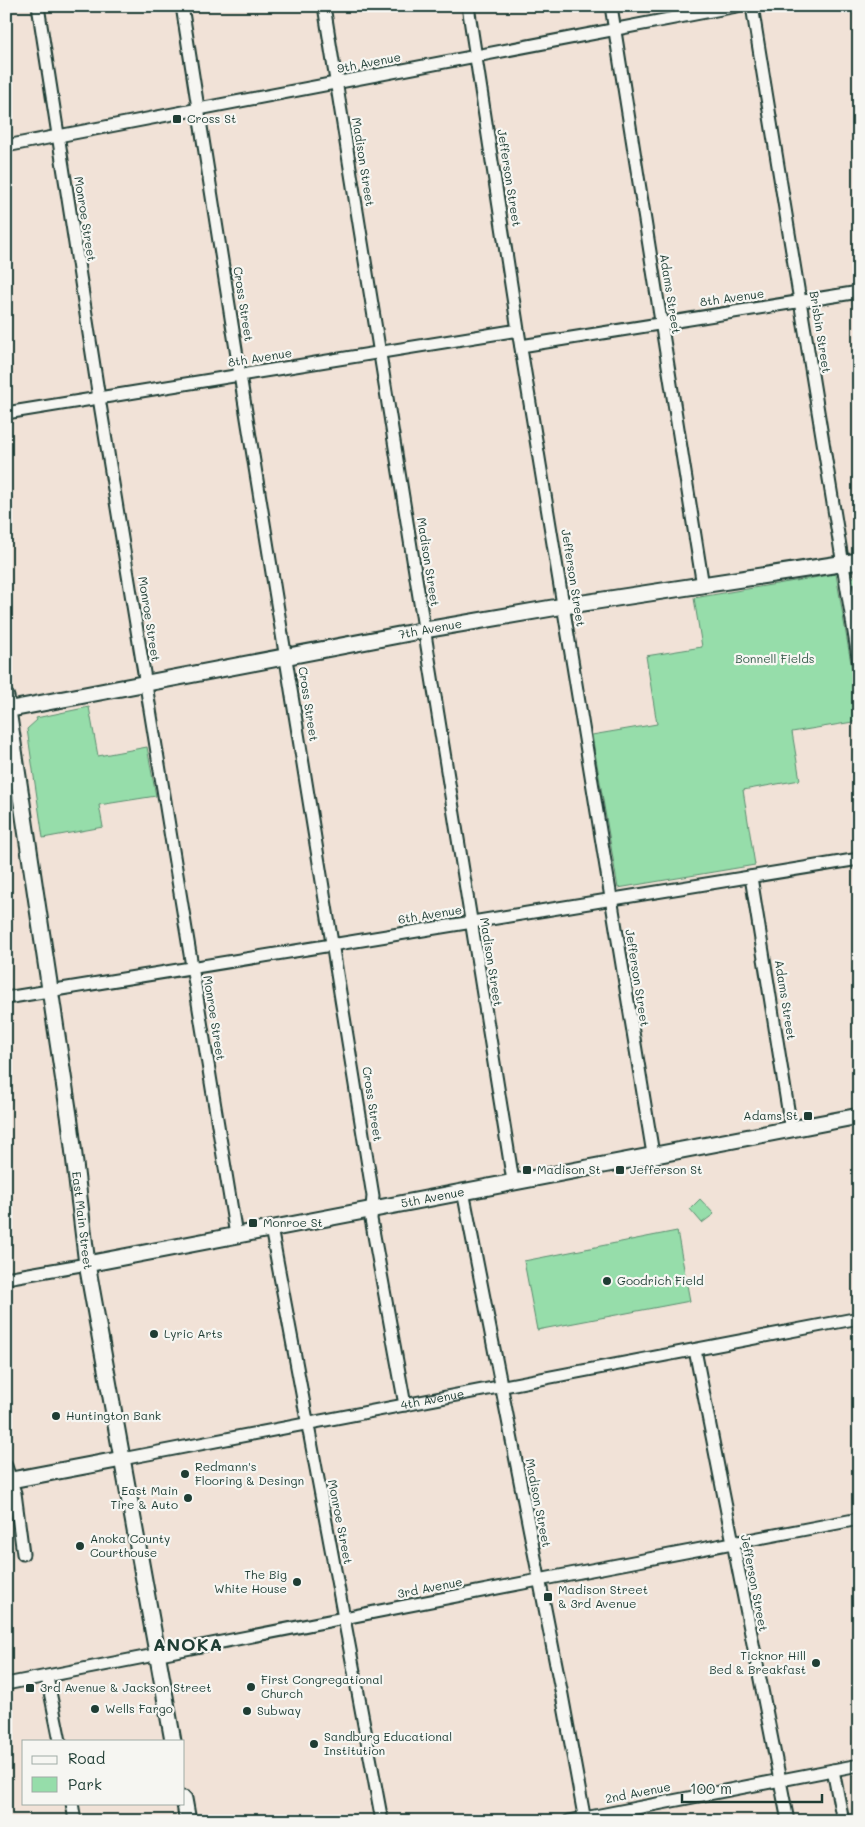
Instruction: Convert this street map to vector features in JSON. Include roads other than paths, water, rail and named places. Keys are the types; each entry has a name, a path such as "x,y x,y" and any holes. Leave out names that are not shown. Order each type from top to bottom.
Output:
{"main road":[{"name":"7th Avenue","path":"7,705 146,684 425,630 564,606 859,561"},
{"name":"East Main Street","path":"7,705 70,1122 87,1264 173,1740"},
{"name":"5th Avenue","path":"87,1264 859,1116"},
{"name":"4th Avenue","path":"8,1476 122,1459"},
{"path":"185,1804 188,1821"}],"street":[{"name":"Monroe Street","path":"38,6 99,398 236,1235"},
{"name":"Cross Street","path":"182,6 373,1196 371,1219 405,1405"},
{"name":"Madison Street","path":"324,6 513,1181"},
{"name":"Jefferson Street","path":"468,6 610,901 653,1154"},
{"name":"Adams Street","path":"611,6 703,586"},
{"name":"9th Avenue","path":"6,146 737,6"},
{"name":"Brisbin Street","path":"752,6 859,663"},
{"name":"8th Avenue","path":"521,346 661,322 859,292"},
{"name":"8th Avenue","path":"6,413 518,330"},
{"name":"6th Avenue","path":"6,998 859,859"},
{"name":"Adams Street","path":"751,877 791,1128"},
{"name":"Madison Street","path":"463,1192 585,1819"},
{"name":"Monroe Street","path":"271,1228 382,1821"},
{"name":"5th Avenue","path":"6,1278 87,1264"},
{"name":"4th Avenue","path":"122,1459 859,1318"},
{"name":"Jefferson Street","path":"696,1350 788,1821"},
{"path":"8,1476 16,1493 23,1554"},
{"name":"3rd Avenue","path":"6,1684 732,1542 859,1519"},
{"path":"47,1677 60,1740"},
{"name":"2nd Avenue","path":"570,1821 859,1765"},
{"path":"833,1770 843,1821"},
{"path":"72,1804 75,1821"}],"place":[{"name":"Cross St","path":"177,119"},
{"name":"Adams St","path":"808,1116"},
{"name":"Madison St","path":"527,1170"},
{"name":"Jefferson St","path":"620,1170"},
{"name":"Monroe St","path":"253,1223"},
{"name":"Goodrich Field","path":"607,1281"},
{"name":"Lyric Arts","path":"154,1334"},
{"name":"Huntington Bank","path":"56,1416"},
{"name":"Redmann's Flooring & Desingn","path":"185,1474"},
{"name":"East Main Tire & Auto","path":"188,1498"},
{"name":"Anoka County Courthouse","path":"80,1546"},
{"name":"The Big White House","path":"297,1582"},
{"name":"Madison Street & 3rd Avenue","path":"548,1597"},
{"name":"Ticknor Hill Bed & Breakfast","path":"816,1663"},
{"name":"First Congregational Church","path":"251,1687"},
{"name":"3rd Avenue & Jackson Street","path":"30,1688"},
{"name":"Wells Fargo","path":"95,1709"},
{"name":"Subway","path":"247,1711"},
{"name":"Sandburg Educational Institution","path":"314,1744"}],"district":[{"name":"ANOKA","path":"188,1645"}],"park label":[{"name":"Bonnell Fields","path":"775,659"}]}
